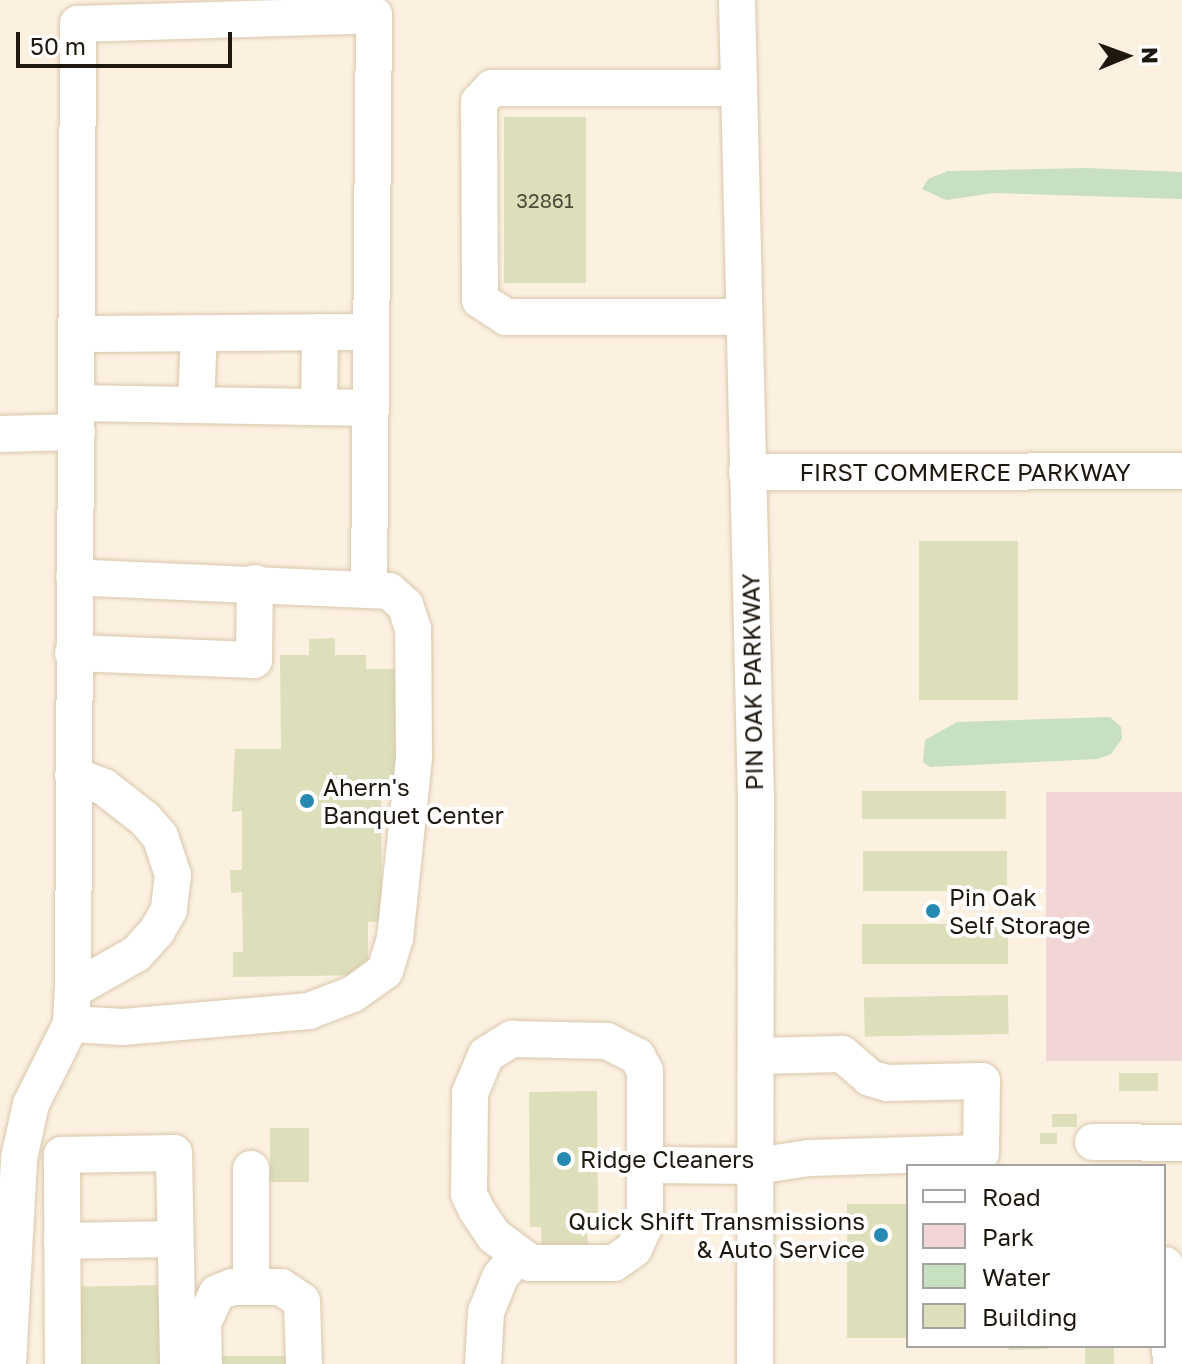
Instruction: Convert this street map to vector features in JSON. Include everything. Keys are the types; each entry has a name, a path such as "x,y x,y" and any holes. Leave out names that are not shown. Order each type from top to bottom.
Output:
{"street":[{"name":"PIN OAK PARKWAY","path":"737,0 757,1056 755,1364"},
{"path":"8,1364 19,1158 31,1104 72,1007 78,24 374,15 369,588"},
{"path":"737,88 492,88 479,102 480,300 506,317 743,317"},
{"path":"319,407 320,332"},
{"path":"77,334 371,332"},
{"path":"196,405 199,333"},
{"path":"0,434 77,417 196,405 370,408"},
{"name":"FIRST COMMERCE PARKWAY","path":"747,472 1182,471"},
{"path":"72,1007 123,1027 309,1011 353,994 385,971 395,939 414,758 413,629 405,605 389,591 74,577"},
{"path":"73,653 254,660 255,583"},
{"path":"72,1007 136,954 157,931 169,910 173,875 160,836 145,819 104,787 73,775"},
{"path":"512,1039 607,1041 637,1056 648,1090 648,1165 645,1225 634,1249 614,1263 541,1264 518,1255 494,1236 469,1194 470,1093 480,1065 499,1045 512,1039"},
{"path":"648,1165 757,1166 808,1158 981,1153 982,1081 887,1083 870,1078 842,1054 757,1056"},
{"path":"1093,1142 1182,1143"},
{"path":"63,1364 62,1155 174,1153 178,1364"},
{"path":"251,1169 251,1287"},
{"path":"62,1241 174,1239"},
{"path":"483,1364 486,1312 500,1277 518,1255"},
{"path":"1166,1282 1171,1364"},
{"path":"204,1364 208,1307 217,1293 251,1287 281,1287 302,1301 304,1364"}],"green space":[{"path":"1046,792 1182,792 1182,1061 1046,1061"}],"water":[{"path":"1086,168 1182,172 1182,199 994,193 946,200 922,189 928,179 948,171"},
{"path":"1110,717 1121,727 1122,739 1111,754 1098,759 930,767 923,762 925,740 957,722"}],"building":[{"path":"504,117 586,117 586,283 504,283"},
{"path":"919,541 1018,541 1018,700 919,700"},
{"name":"Ahern's Banquet Center","path":"335,638 335,655 366,655 366,669 403,669 405,789 381,789 382,921 368,922 368,975 233,977 233,952 243,952 242,892 231,893 230,870 242,870 242,811 232,812 235,749 281,749 280,655 309,655 309,639"},
{"path":"862,791 1006,791 1006,819 862,819"},
{"path":"863,851 1007,851 1007,891 863,891"},
{"path":"862,924 1008,924 1008,964 862,964"},
{"path":"1008,995 1009,1034 865,1037 864,998"},
{"path":"1119,1073 1158,1073 1158,1091 1119,1091"},
{"name":"Ridge Cleaners","path":"597,1091 598,1226 587,1227 588,1250 542,1251 541,1227 530,1227 529,1092"},
{"path":"1052,1114 1077,1114 1077,1127 1052,1127"},
{"path":"270,1128 309,1128 309,1182 270,1182"},
{"path":"1040,1133 1057,1133 1057,1144 1040,1144"},
{"path":"847,1204 906,1204 906,1338 847,1338"},
{"path":"174,1285 175,1364 69,1364 68,1287"},
{"path":"1008,1348 1048,1348 1048,1349"},
{"path":"1085,1348 1114,1348 1114,1364 1085,1364"},
{"path":"217,1356 290,1356 290,1364 217,1364"}],"place":[{"name":"Ahern's Banquet Center","path":"307,801"},
{"name":"Pin Oak Self Storage","path":"933,911"},
{"name":"Ridge Cleaners","path":"564,1159"},
{"name":"Quick Shift Transmissions & Auto Service","path":"881,1235"}]}
